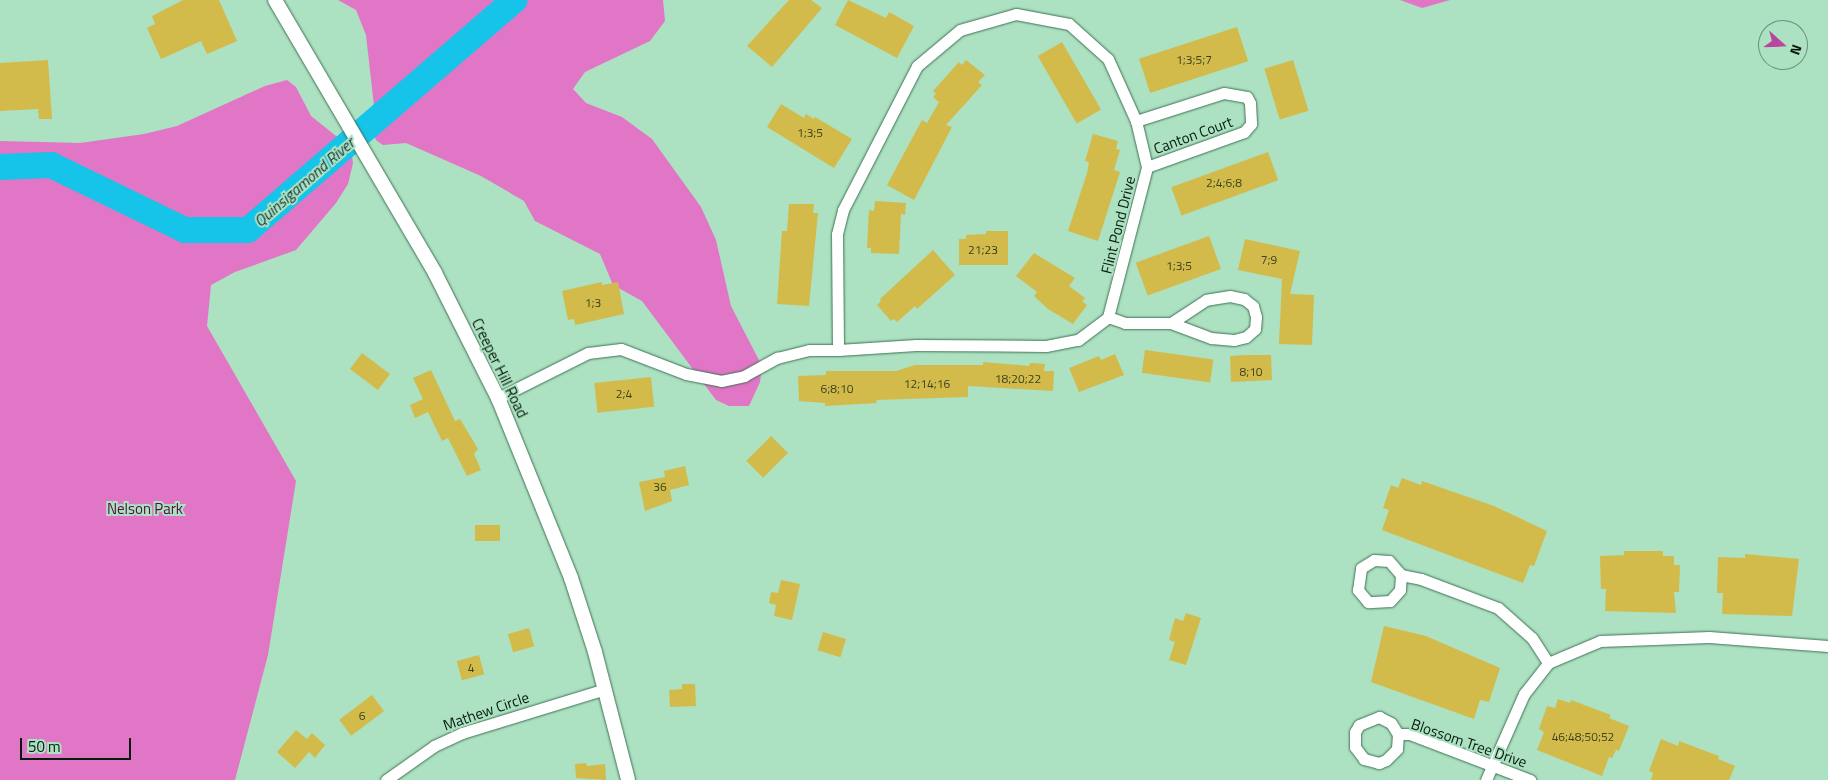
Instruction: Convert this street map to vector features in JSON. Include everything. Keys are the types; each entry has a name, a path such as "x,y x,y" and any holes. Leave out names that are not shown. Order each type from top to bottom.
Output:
{"street":[{"name":"Creeper Hill Road","path":"275,0 353,129 435,273 498,398 560,548 605,689 628,780"},
{"name":"Flint Pond Drive","path":"838,350 837,234 843,210 917,66 960,30 1016,14 1069,24 1108,59 1136,121 1147,167 1108,317"},
{"name":"Canton Court","path":"1136,121 1224,93 1247,97 1250,104 1251,124 1244,132 1147,167"},
{"path":"498,398 588,353 621,349 686,374 721,381 744,376 777,358 809,350 838,350 916,344 1048,346 1078,340 1108,317 1125,323 1171,323 1211,338 1234,340 1246,337 1255,329 1256,317 1253,306 1244,299 1230,296 1206,300 1171,323"},
{"path":"1401,575 1422,579 1498,608 1532,638 1548,662"},
{"path":"1486,780 1524,694 1548,662 1600,641 1709,636 1828,646"},
{"name":"Mathew Circle","path":"386,780 434,746 462,732 605,689"},
{"name":"Blossom Tree Drive","path":"1372,718 1391,723 1398,734 1397,749 1386,760 1371,762 1364,759 1355,747 1355,732 1372,718"},
{"name":"Blossom Tree Drive","path":"1398,734 1410,734 1530,780"}],"green space":[{"path":"338,0 663,0 665,21 650,41 585,72 573,89 586,103 622,117 652,139 701,207 716,240 731,306 762,366 760,382 749,406 729,406 716,400 642,301 613,285 600,254 535,221 524,201 481,176 406,143 383,145 377,141 367,127 375,115 366,35 356,10"},
{"path":"1400,0 1450,0 1422,8"},
{"name":"Nelson Park","path":"287,80 296,87 311,116 351,148 353,163 348,184 336,203 296,250 235,272 211,285 207,326 296,481 268,655 235,780 0,780 0,141 80,143 144,134 177,126 265,86"}],"building":[{"path":"183,0 219,0 237,41 207,54 201,41 161,59 147,28 155,24 152,16"},
{"path":"789,0 811,0 822,8 772,67 747,46"},
{"path":"848,0 886,18 889,12 914,26 897,58 835,25"},
{"path":"1237,27 1248,61 1150,93 1139,59"},
{"path":"1062,42 1101,110 1077,124 1038,56"},
{"path":"48,60 52,119 39,119 38,109 0,111 0,63"},
{"path":"966,60 985,75 978,82 982,85 946,125 952,127 914,200 887,185 922,120 927,123 939,102 933,97 936,94 933,91 959,62 962,65"},
{"path":"1293,60 1308,111 1280,119 1264,69"},
{"path":"781,104 804,118 806,114 814,119 815,117 852,139 834,168 767,127"},
{"path":"1093,134 1118,141 1116,149 1120,150 1114,170 1120,172 1098,241 1068,231 1087,173 1089,162 1085,161"},
{"path":"1268,152 1278,180 1181,215 1171,187"},
{"path":"875,201 906,203 905,215 901,214 899,254 871,253 871,248 867,248 869,210 874,211"},
{"path":"789,204 814,204 813,213 818,213 809,306 777,304 782,231 787,231"},
{"path":"986,231 1008,231 1008,265 959,265 959,239 966,239 966,235 986,234"},
{"path":"1209,236 1221,269 1148,296 1136,263"},
{"path":"1245,239 1300,251 1290,294 1314,295 1312,345 1279,344 1282,279 1238,270"},
{"path":"933,250 955,275 917,309 915,306 897,322 894,319 891,321 877,305 881,301 880,299"},
{"path":"1034,253 1075,278 1069,286 1085,298 1082,301 1087,305 1073,324 1048,309 1034,296 1037,292 1016,276"},
{"path":"602,282 602,285 618,282 624,314 575,325 574,319 568,320 562,291"},
{"path":"1145,350 1213,360 1210,382 1142,373"},
{"path":"362,353 390,374 378,390 350,369"},
{"path":"1115,354 1124,375 1079,392 1069,368 1099,356 1101,360"},
{"path":"1271,355 1272,380 1231,382 1230,356"},
{"path":"983,362 1029,366 1030,363 1045,364 1044,371 1054,371 1053,391 968,386 968,397 876,400 877,403 825,406 825,403 799,401 798,376 826,375 826,371 896,371 915,365 983,365"},
{"path":"431,370 455,421 460,419 478,449 474,454 481,470 467,476 448,438 442,441 428,412 415,418 410,405 423,399 413,378"},
{"path":"651,377 654,407 597,413 594,383"},
{"path":"771,436 788,453 763,478 746,461"},
{"path":"685,466 689,485 670,490 672,501 645,511 639,482 665,477 664,471"},
{"path":"1402,478 1421,485 1422,481 1494,506 1547,531 1534,566 1530,565 1523,583 1382,530 1389,510 1383,508 1391,485 1398,488"},
{"path":"475,525 500,525 500,541 475,541"},
{"path":"1624,551 1663,551 1663,556 1674,556 1674,565 1680,565 1679,592 1674,592 1676,613 1605,611 1606,589 1601,589 1600,556 1624,555"},
{"path":"1745,554 1799,559 1792,616 1722,614 1723,593 1717,593 1718,557 1745,558"},
{"path":"781,580 800,584 792,620 774,616 776,605 769,603 771,592 778,593"},
{"path":"1186,613 1201,618 1186,665 1169,660 1175,642 1169,640 1175,618 1183,621"},
{"path":"1384,626 1426,636 1500,668 1489,702 1480,700 1474,719 1371,682"},
{"path":"529,628 534,646 513,652 508,634"},
{"path":"823,632 846,639 840,657 817,650"},
{"path":"479,655 484,674 462,680 457,661"},
{"path":"682,684 695,684 696,706 670,707 669,690 682,689"},
{"path":"372,695 384,711 351,736 339,720"},
{"path":"1558,699 1570,703 1571,700 1611,715 1609,718 1629,726 1619,751 1616,750 1612,758 1609,757 1602,776 1537,750 1544,732 1539,729 1547,706 1555,708"},
{"path":"296,730 307,739 312,733 325,745 315,758 309,752 295,768 277,752"},
{"path":"1661,739 1678,746 1679,741 1719,756 1718,759 1735,766 1729,780 1651,780 1653,773 1649,771"},
{"path":"586,763 587,766 605,764 606,780 576,778 575,764"}],"waterway":[{"name":"Quinsigamond River","path":"0,167 51,165 185,230 248,230 514,0"}]}
